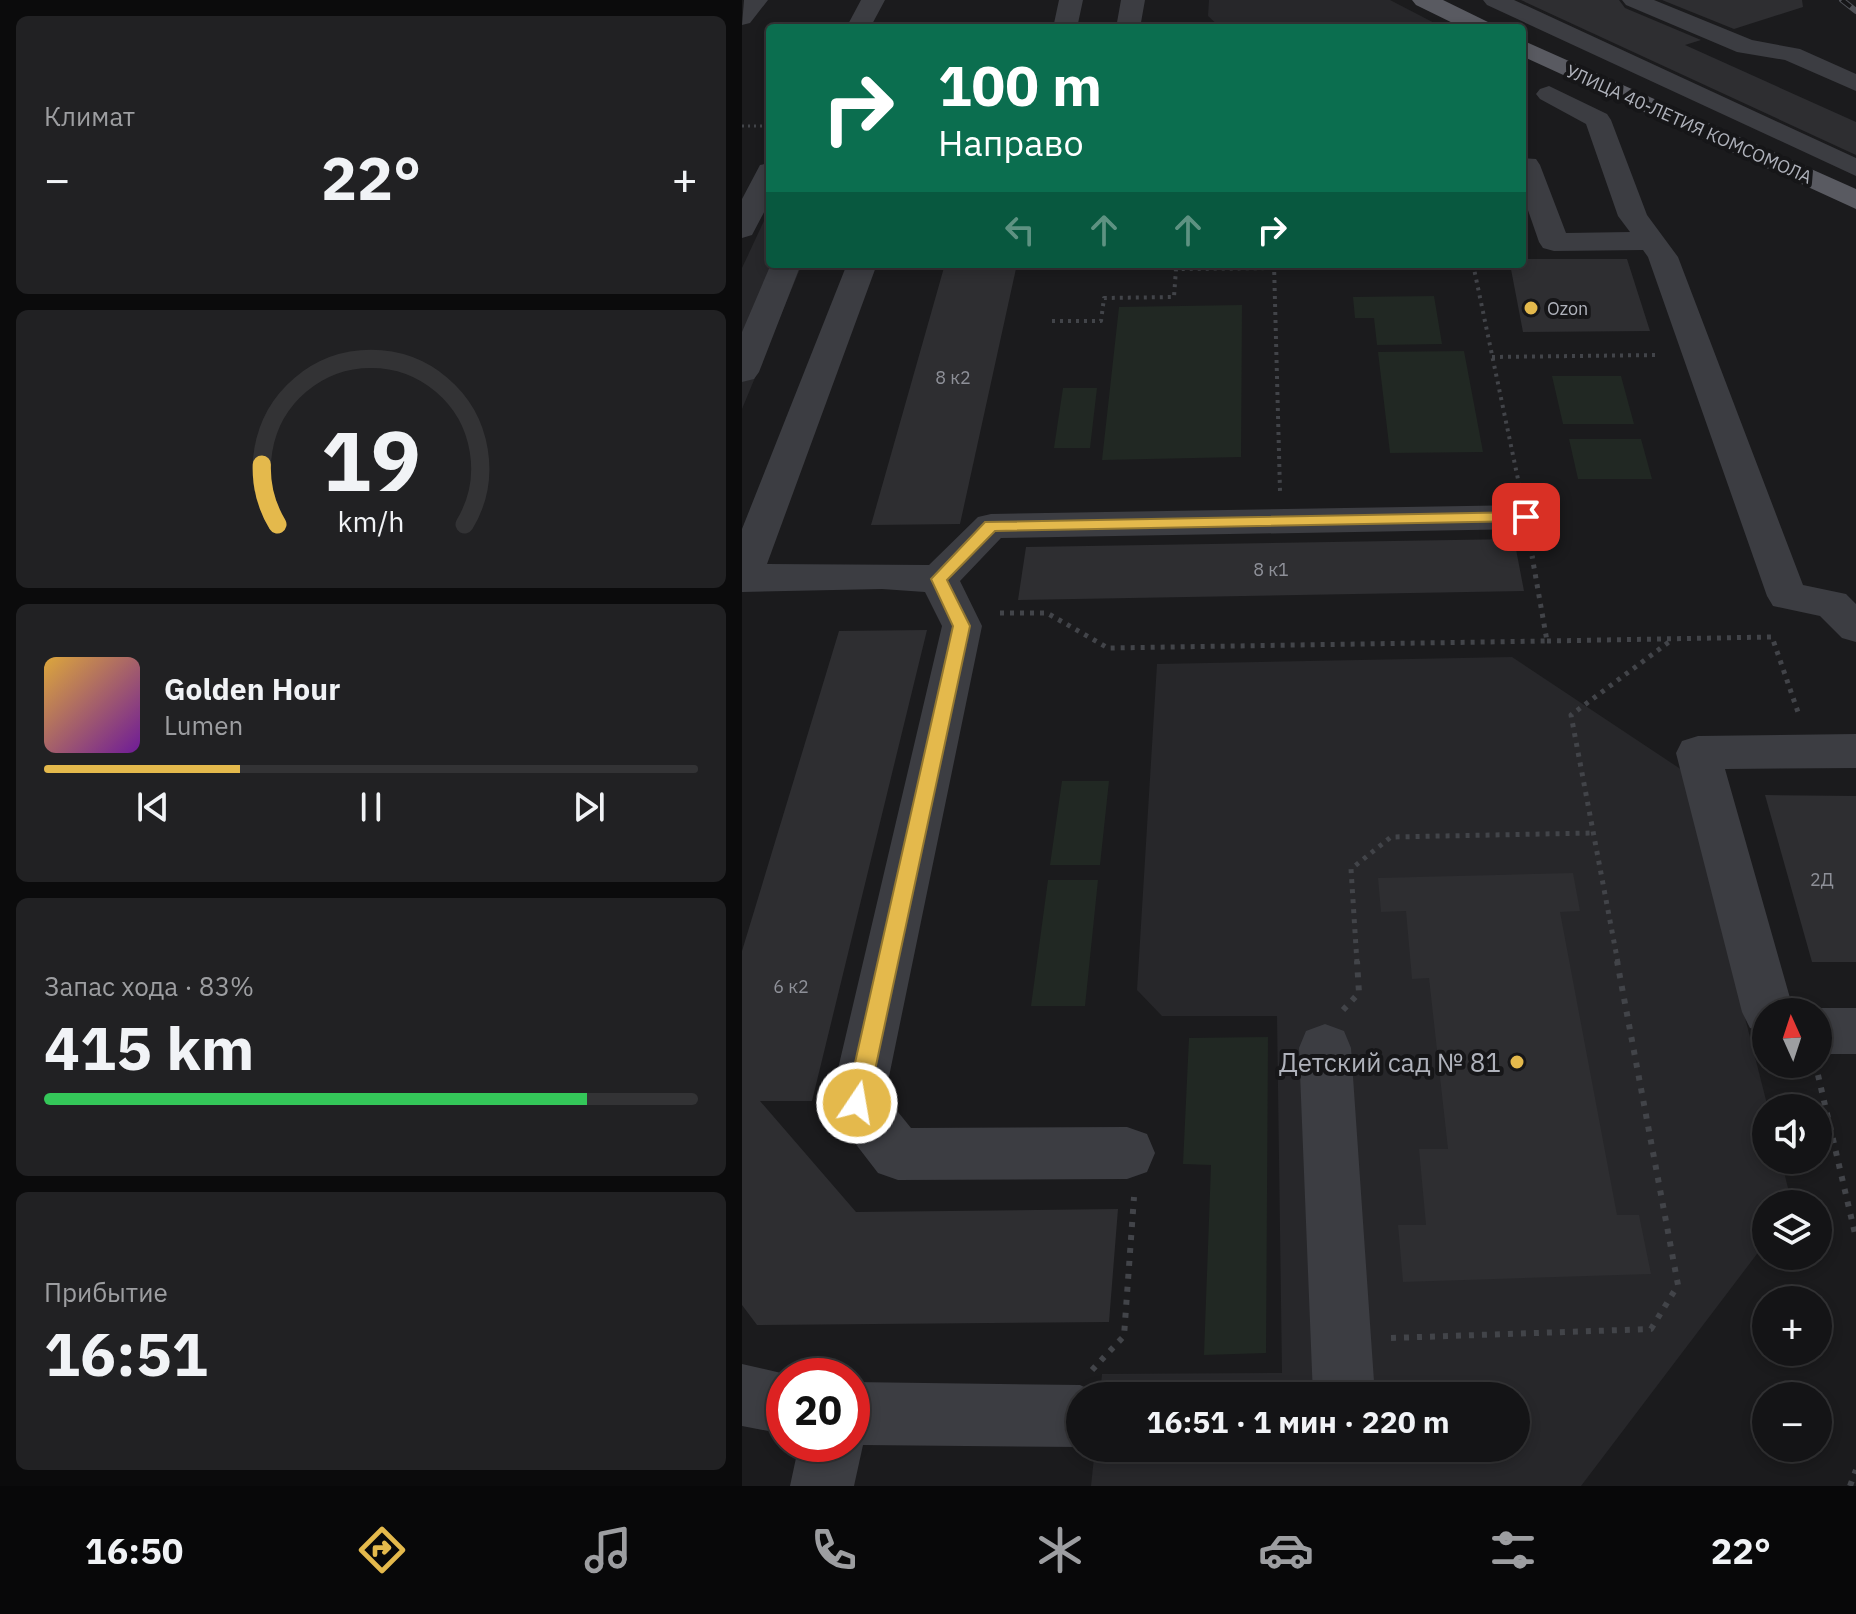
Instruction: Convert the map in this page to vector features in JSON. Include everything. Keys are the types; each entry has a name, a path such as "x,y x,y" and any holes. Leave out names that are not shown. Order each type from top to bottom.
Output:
{"main road":[{"path":"1424,0 1474,24"},
{"name":"УЛИЦА 40-ЛЕТИЯ КОМСОМОЛА","path":"1526,49 1856,200"}],"street":[{"path":"742,18 756,0"},
{"path":"860,24 873,0"},
{"path":"1066,24 1071,0"},
{"path":"1129,24 1133,0"},
{"path":"1495,0 1856,168"},
{"path":"1634,0 1746,47 1791,54 1856,83"},
{"path":"1676,0 1732,26"},
{"path":"1536,95 1588,78"},
{"path":"1536,95 1598,120 1633,216 1663,257 1787,596 1832,604 1856,628"},
{"path":"1526,165 1554,242 1652,241"},
{"path":"742,229 766,179"},
{"path":"742,372 784,268"},
{"path":"860,268 742,578 882,576 947,596 962,626 857,1103 898,1154 1127,1153"},
{"path":"947,596 991,526 1526,517"},
{"path":"1764,998 1698,753 1856,751"},
{"path":"1832,1031 1856,1031"},
{"path":"1325,1048 1343,1382"},
{"path":"742,1395 766,1400"},
{"path":"870,1413 1066,1416"},
{"path":"822,1486 827,1462"}],"path":[{"path":"742,126 766,126"},
{"path":"1052,321 1101,321 1104,298 1174,297 1176,269 1209,268"},
{"path":"1274,268 1280,521"},
{"path":"1474,268 1526,517 1547,641"},
{"path":"1492,357 1664,355 1680,335 1692,334"},
{"path":"947,596 1047,613 1108,648 1772,637 1813,751"},
{"path":"1341,1339 1651,1329 1678,1285 1571,715 1673,639"},
{"path":"1325,1048 1324,1032 1359,993 1351,869 1391,837 1593,833"},
{"path":"1818,1078 1856,1238"},
{"path":"1091,1382 1124,1336 1137,1161 1127,1153"},
{"path":"1850,1486 1856,1470"}],"shaded area":[{"path":"1209,0 1390,0 1436,24 1217,24 1208,16"},
{"path":"766,217 766,268 800,268 742,409 742,268"},
{"path":"1434,296 1442,344 1377,345 1374,318 1355,318 1353,297"},
{"path":"1242,305 1241,457 1102,460 1119,307"},
{"path":"1464,351 1483,452 1390,453 1378,352"},
{"path":"1552,376 1621,376 1634,424 1563,424"},
{"path":"1063,388 1097,388 1090,448 1054,448"},
{"path":"1569,439 1641,439 1652,479 1578,479"},
{"name":"Детский сад № 81","path":"1512,657 1682,770 1752,1045 1752,1078 1760,1078 1764,1094 1752,1094 1752,1174 1784,1174 1788,1190 1752,1190 1752,1260 1581,1486 1091,1486 1094,1462 1530,1462 1530,1382 1101,1382 1102,1374 1282,1373 1277,1016 1162,1016 1137,990 1157,664"},
{"path":"1062,781 1109,781 1100,865 1050,865"},
{"path":"1048,880 1098,880 1085,1006 1031,1006"},
{"path":"1268,1037 1266,1353 1204,1355 1211,1165 1183,1164 1189,1038"}],"building":[{"path":"1521,0 1619,0 1625,8 1701,40 1685,45 1856,122 1856,155"},
{"path":"1662,0 1802,0 1803,7 1734,29"},
{"path":"1526,259 1627,259 1650,331 1523,332 1511,268 1526,268"},
{"path":"944,268 1016,268 960,524 871,525"},
{"path":"1514,539 1524,591 1018,600 1026,547"},
{"path":"927,630 812,1101 760,1101 856,1212 1118,1209 1109,1322 757,1325 742,1305 742,951 839,631"},
{"path":"1765,795 1856,796 1856,962 1812,962"},
{"path":"1573,873 1580,911 1560,912 1617,1215 1639,1215 1651,1274 1403,1282 1398,1225 1426,1225 1419,1149 1448,1149 1429,978 1412,979 1406,911 1381,912 1378,878"}],"railway":[{"path":"1842,0 1856,11"}],"place":[{"name":"Ozon","path":"1531,308"},
{"name":"Детский сад № 81","path":"1517,1062"}],"route":[{"path":"857,1103 962,626 939,579 991,526 1526,517"}]}
